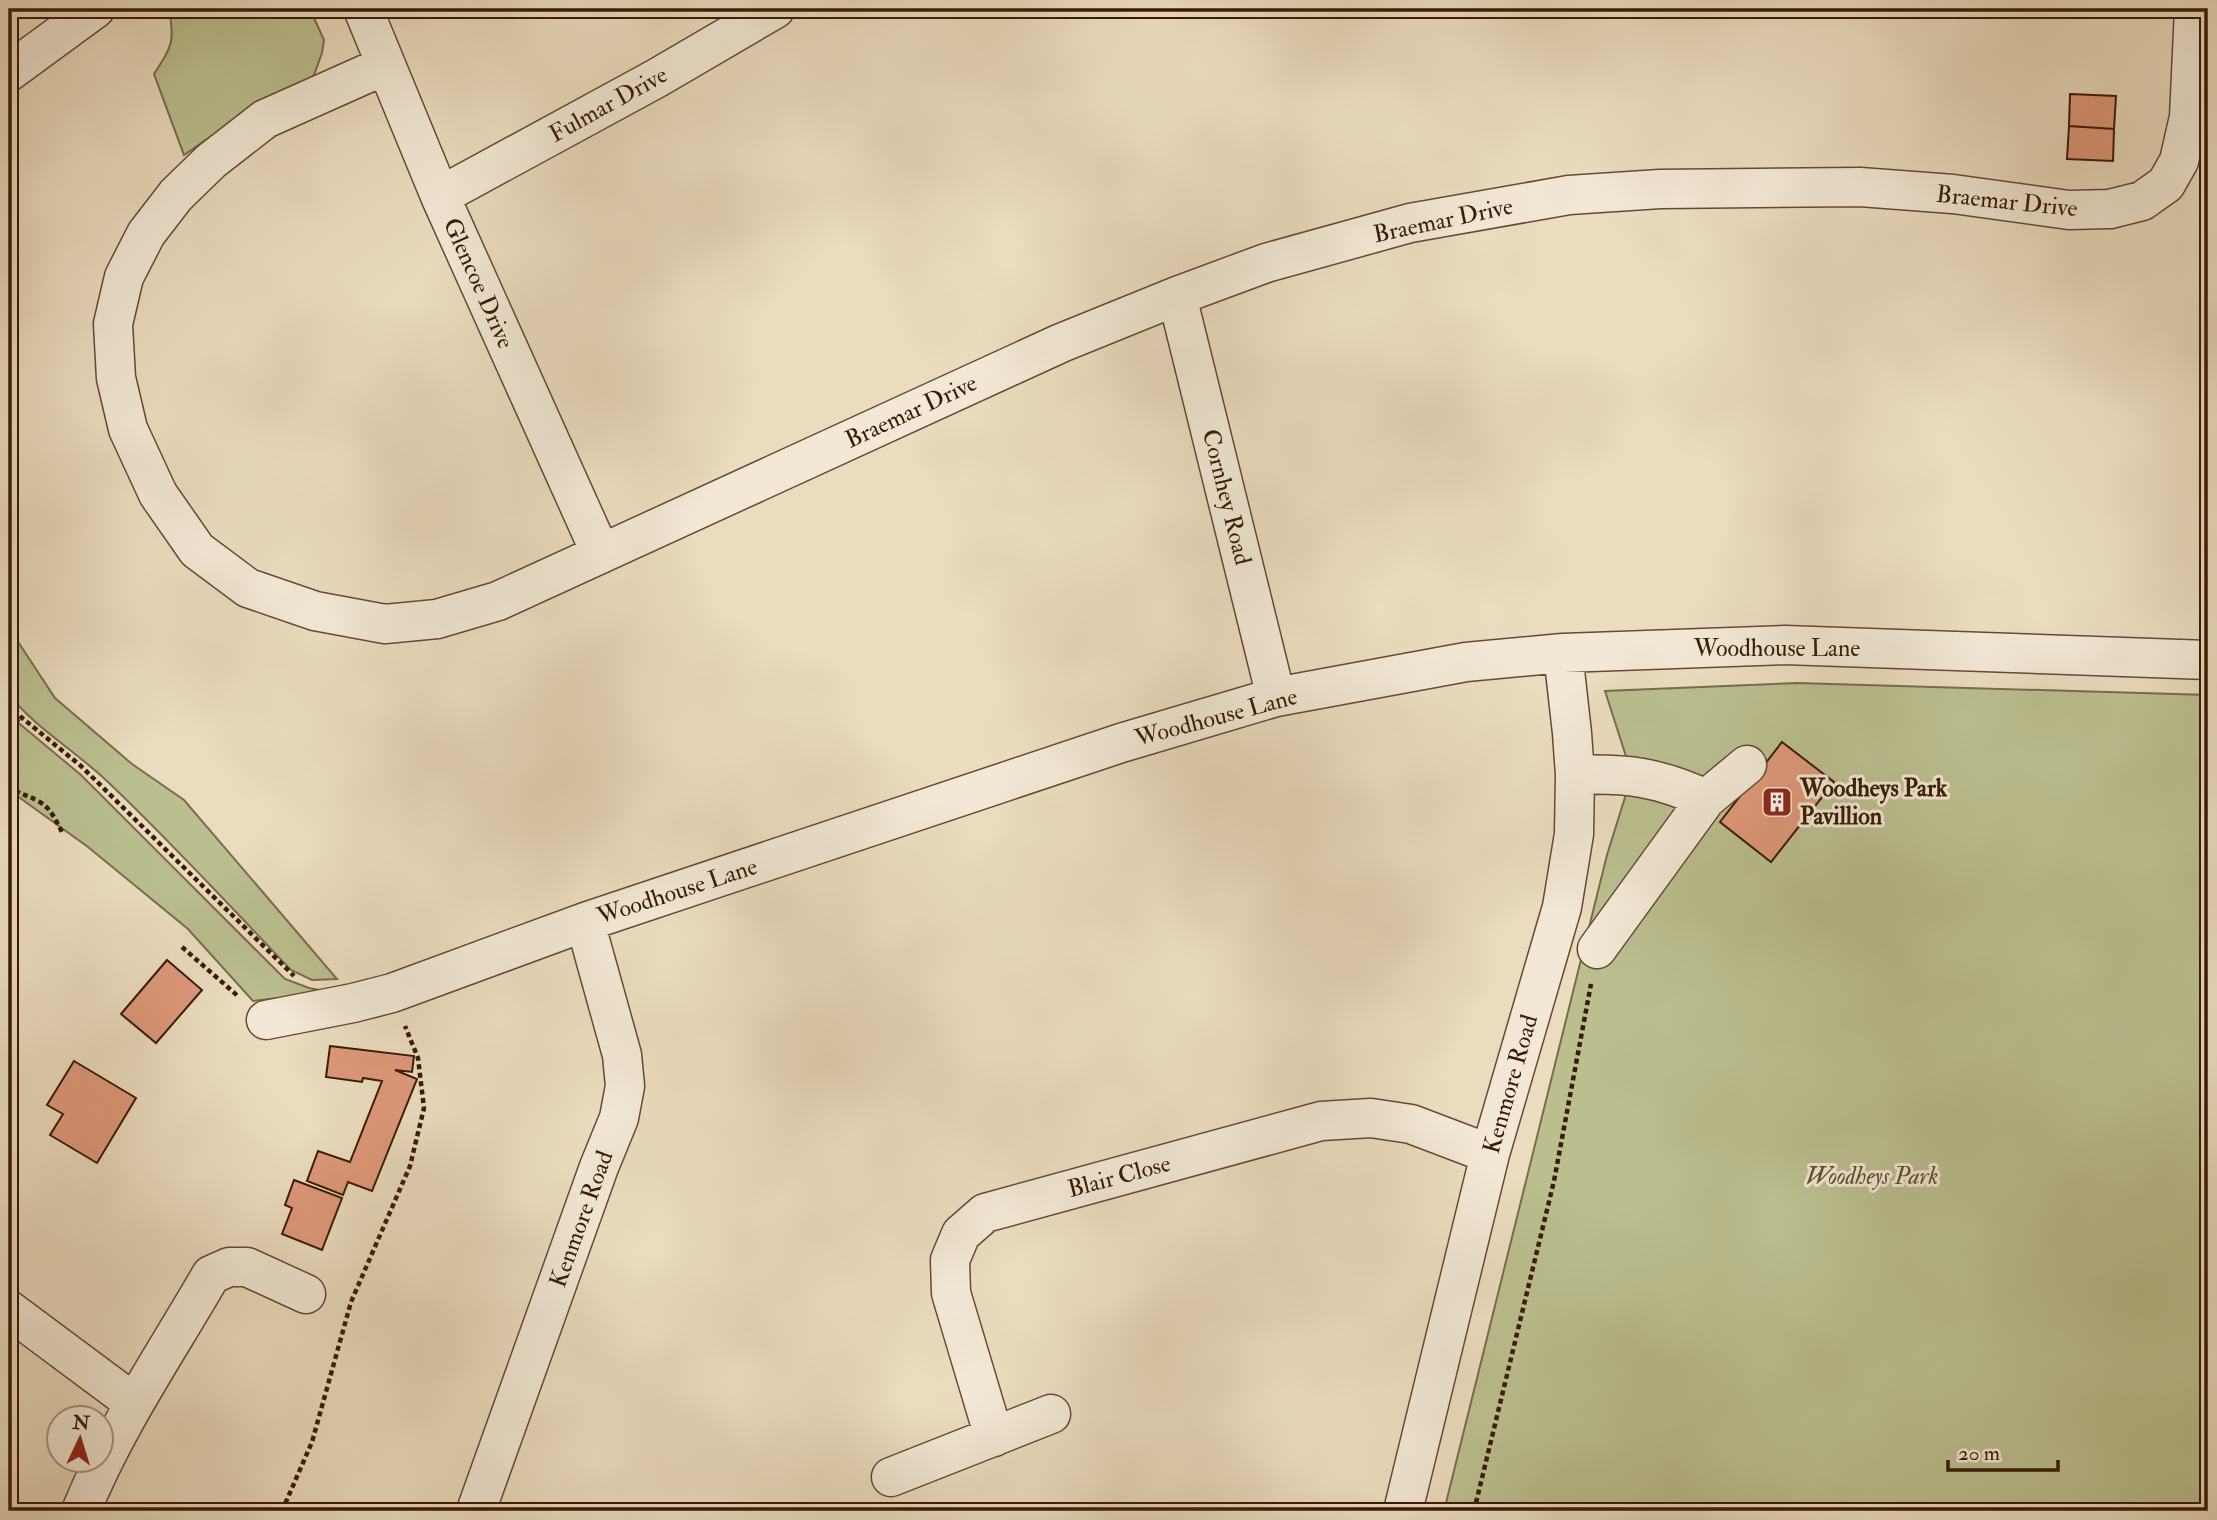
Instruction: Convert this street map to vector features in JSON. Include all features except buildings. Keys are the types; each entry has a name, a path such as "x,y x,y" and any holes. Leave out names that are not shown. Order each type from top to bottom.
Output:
{"street":[{"path":"9,72 95,9"},
{"name":"Glencoe Drive","path":"363,9 440,197 601,554"},
{"name":"Fulmar Drive","path":"440,197 657,78 775,9"},
{"name":"Braemar Drive","path":"386,65 265,119 211,161 176,195 146,233 124,277 113,324 116,378 128,429 159,494 197,550 248,588 315,611 385,624 437,619 498,601 1060,343 1266,263 1410,223 1569,195 1660,189 1847,187 1953,194 2068,210 2110,209 2142,201 2166,184 2179,162 2189,117 2199,12"},
{"name":"Cornhey Road","path":"1177,296 1276,698"},
{"name":"Woodhouse Lane","path":"266,1020 392,993 585,922 1121,743 1276,698 1466,662 1563,653 1785,645 2208,660"},
{"name":"Kenmore Road","path":"1403,1511 1489,1154 1562,907 1574,834 1572,733 1563,653"},
{"path":"1597,949 1706,799 1747,765"},
{"path":"1574,775 1632,775 1676,785 1706,799"},
{"name":"Kenmore Road","path":"476,1511 619,1118 625,1086 622,1055 585,922"},
{"name":"Blair Close","path":"994,1437 951,1293 950,1260 961,1234 985,1213 1321,1121 1371,1118 1412,1124 1489,1154"},
{"path":"81,1511 96,1474 134,1403 211,1275 229,1267 247,1267 306,1294"},
{"path":"9,1310 134,1403"},
{"path":"891,1477 1051,1414"}],"path":[{"path":"9,704 81,766 289,974 299,979"},
{"path":"9,728 21,717"},
{"path":"9,785 18,794 37,799 50,809 62,832"},
{"path":"182,947 266,1020"},
{"path":"1474,1511 1554,1181 1597,949"},
{"path":"282,1511 312,1442 351,1302 410,1166 424,1108 418,1058 392,993"}],"green space":[{"path":"169,9 310,9 324,40 314,75 302,86 248,111 184,155 154,74 165,57 172,37"},
{"path":"9,628 55,698 132,764 184,800 337,979 312,980 291,970 201,875 97,772 20,707 9,695"},
{"name":"Woodheys Park","path":"1797,683 2208,695 2208,1511 1444,1511 1607,855 1632,775 1605,691"},
{"path":"9,715 81,775 285,979 329,992 253,1001 188,929 88,847 9,790"}],"place":[{"name":"Woodheys Park Pavillion","path":"1777,802"}]}
